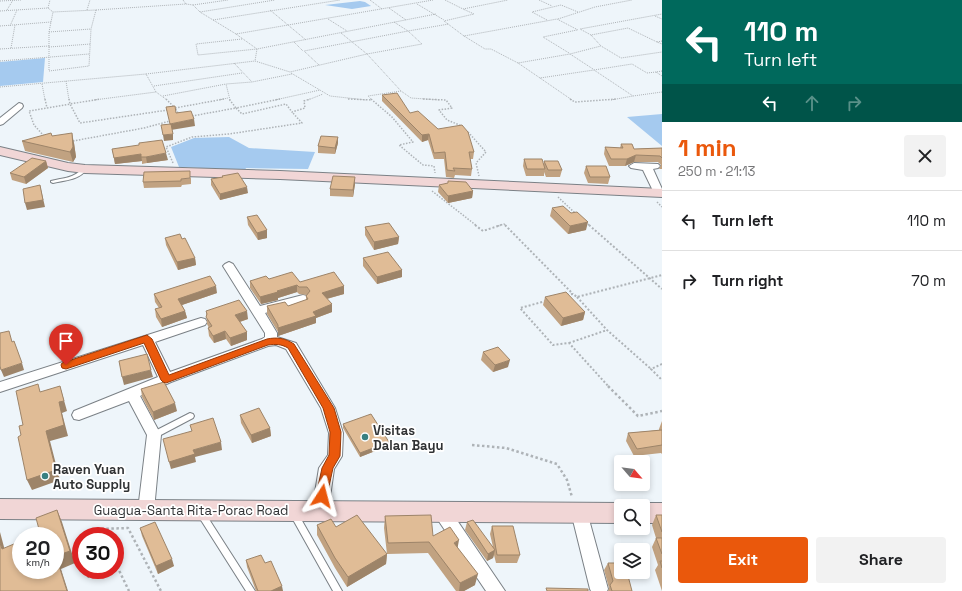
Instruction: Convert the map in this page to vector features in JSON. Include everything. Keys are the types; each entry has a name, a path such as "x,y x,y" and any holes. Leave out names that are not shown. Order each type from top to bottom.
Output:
{"street":[{"path":"0,122 19,106"},
{"path":"0,151 68,167 85,169 288,175 661,193 651,167 634,166"},
{"path":"229,266 271,334 271,338 267,342"},
{"path":"257,311 303,298"},
{"path":"0,387 201,322"},
{"path":"147,339 166,380"},
{"path":"79,414 267,342 277,341 291,346 328,408 336,432 335,456 327,468 320,511"},
{"path":"132,394 154,435 146,510"},
{"name":"Guagua-Santa Rita-Porac Road","path":"0,509 614,513"},
{"path":"442,512 496,591"},
{"path":"577,512 599,589"},
{"path":"650,513 662,513"}],"lane":[{"path":"53,182 78,176 82,174 85,169"},
{"path":"154,435 190,416"},
{"path":"199,510 251,591"},
{"path":"292,511 338,591"}],"path":[{"path":"7,10 13,0"},
{"path":"0,1 21,0"},
{"path":"48,8 50,0"},
{"path":"88,10 90,0"},
{"path":"183,0 186,4"},
{"path":"0,11 48,8 53,12 96,10 186,4 192,5 228,0"},
{"path":"200,12 275,0"},
{"path":"314,0 318,3"},
{"path":"213,20 340,0"},
{"path":"370,0 382,9"},
{"path":"236,34 291,26 433,0"},
{"path":"444,21 474,14 445,0"},
{"path":"492,0 497,2"},
{"path":"462,9 508,0"},
{"path":"540,0 553,7"},
{"path":"464,36 557,19 595,7 632,0"},
{"path":"416,3 436,14 464,36 485,49 491,49 518,63 575,102 609,100 662,92"},
{"path":"192,5 200,12 257,49"},
{"path":"548,20 532,12 561,5 579,13"},
{"path":"389,8 406,20"},
{"path":"10,26 17,10"},
{"path":"53,12 48,32 50,57 49,71 89,66 91,28 96,10"},
{"path":"269,10 291,26 306,40"},
{"path":"243,39 196,44 198,56 257,49 436,14"},
{"path":"633,96 543,37 662,14"},
{"path":"654,15 662,19"},
{"path":"328,19 348,32"},
{"path":"557,19 591,35 601,46 621,58 662,52"},
{"path":"0,26 50,22"},
{"path":"163,96 226,84 252,82 367,54 422,44 408,31 394,22"},
{"path":"304,51 449,24"},
{"path":"11,48 15,25"},
{"path":"48,32 91,28"},
{"path":"591,35 628,28 662,44"},
{"path":"341,33 367,54 401,91 411,98 446,100 452,108 439,110 447,120 463,126"},
{"path":"658,42 662,41"},
{"path":"294,42 320,65"},
{"path":"0,49 91,44"},
{"path":"518,63 570,54 601,46"},
{"path":"255,61 257,49"},
{"path":"0,61 89,54"},
{"path":"0,87 146,74 255,61 291,73 320,90 323,94"},
{"path":"234,64 252,82"},
{"path":"540,78 632,64 648,73 662,71"},
{"path":"656,72 662,76"},
{"path":"153,86 242,73"},
{"path":"146,74 156,92 163,96 175,108 180,118"},
{"path":"66,81 70,104 80,123 228,98"},
{"path":"42,84 48,108"},
{"path":"174,163 166,147 192,137 229,134 302,122 286,104 242,114 228,98 226,84"},
{"path":"188,117 320,90"},
{"path":"401,91 368,96 392,117 413,142 399,146 423,165 434,166 435,179"},
{"path":"48,138 36,131 31,122 29,111 109,97 156,92"},
{"path":"292,112 305,108 304,101 323,94 373,100"},
{"path":"68,141 144,128 173,120"},
{"path":"467,131 486,152 476,163 480,182"},
{"path":"427,188 483,231 504,224 573,294 578,297 607,330 662,380"},
{"path":"555,194 577,214"},
{"path":"582,219 662,289"},
{"path":"578,297 649,277 662,275"},
{"path":"565,296 573,294"},
{"path":"550,300 520,308 553,345 569,343 607,330"},
{"path":"569,343 590,367 638,416 662,411"},
{"path":"651,369 662,364"},
{"path":"472,445 506,448 557,464 567,480 577,512"},
{"path":"124,528 128,528 161,591"},
{"path":"123,579 129,591"}],"water":[{"path":"360,1 371,6 352,9 325,5"},
{"path":"45,58 43,82 0,86 0,62"},
{"path":"662,114 662,146 627,117"},
{"path":"229,137 249,148 315,152 308,169 246,168 245,170 179,167 171,147 194,138"}],"building":[{"path":"397,93 410,113 418,111 438,129 462,125 468,132 474,152 469,152 472,169 453,168 455,171 447,170 445,152 434,153 429,134 422,135 382,95"},
{"path":"175,106 176,113 191,111 194,119 170,124 166,107"},
{"path":"171,124 173,134 163,135 161,125"},
{"path":"51,133 52,136 72,133 73,147 70,152 22,141"},
{"path":"321,136 338,137 335,148 318,146"},
{"path":"162,140 166,153 146,157 141,157 141,154 114,158 112,149"},
{"path":"621,144 632,144 634,149 662,148 662,158 660,156 636,155 627,159 611,159 605,147 623,148"},
{"path":"32,158 46,161 24,177 10,173"},
{"path":"524,159 542,159 545,169 527,169"},
{"path":"544,161 558,161 562,170 548,170"},
{"path":"586,166 606,166 610,177 590,177"},
{"path":"190,171 190,178 181,179 181,181 143,182 144,172"},
{"path":"238,173 247,187 220,194 211,179 223,177 222,176"},
{"path":"333,176 355,177 353,190 330,189"},
{"path":"448,181 466,182 473,191 448,196 439,185 448,183"},
{"path":"40,185 43,200 25,203 23,189"},
{"path":"563,206 571,213 577,212 588,222 570,226 552,208"},
{"path":"257,215 267,230 257,233 247,217"},
{"path":"389,223 399,237 374,242 365,227"},
{"path":"180,234 182,239 185,238 195,258 177,262 165,238"},
{"path":"388,252 402,270 377,277 363,258"},
{"path":"292,272 300,282 334,272 344,286 322,293 332,304 313,312 316,316 278,328 278,325 267,306 285,302 288,306 308,299 306,296 310,291 307,287 299,287 297,285 260,297 250,281 266,276 269,279"},
{"path":"210,276 216,286 178,299 185,311 161,319 155,309 162,307 154,294"},
{"path":"566,292 585,312 563,318 545,297"},
{"path":"239,300 247,311 235,315 247,332 230,338 225,331 213,336 208,328 212,326 206,317 206,311"},
{"path":"9,331 12,342 14,341 22,363 1,370 0,333"},
{"path":"498,347 510,360 495,365 483,352"},
{"path":"147,354 151,370 122,377 119,361"},
{"path":"164,382 175,403 153,412 141,389"},
{"path":"38,384 40,392 60,386 64,401 59,402 64,425 46,431 56,470 27,480 18,437 21,435 19,426 23,425 16,391"},
{"path":"259,408 270,428 251,435 240,415"},
{"name":"Visitas Dalan Bayu","path":"371,414 389,442 360,453 343,424"},
{"path":"213,418 221,442 193,450 195,454 169,462 163,439 192,431 190,425"},
{"path":"662,430 662,445 637,449 628,433"},
{"path":"57,510 62,527 38,527 36,518"},
{"path":"357,515 387,554 348,577 335,558 317,525 331,519 336,527"},
{"path":"431,515 433,536 450,527 459,540 454,543 478,574 460,583 429,542 388,543 385,516"},
{"path":"656,515 662,515 662,532"},
{"path":"473,520 495,550 488,554 467,522"},
{"path":"155,522 172,559 156,566 140,528"},
{"path":"492,526 513,526 520,555 497,555"},
{"path":"64,532 70,551 64,553"},
{"path":"656,538 662,538 662,554"},
{"path":"0,543 2,549 12,545 12,579 63,579 67,591 0,591"},
{"path":"261,555 265,563 271,561 282,586 271,591 258,591 246,560"},
{"path":"608,563 614,563 614,579 629,579 632,591 612,591 610,585 613,581"},
{"path":"546,588 588,589 588,591 547,591"}],"place":[{"name":"Visitas Dalan Bayu","path":"365,437"},
{"name":"Raven Yuan Auto Supply","path":"45,476"}],"route":[{"path":"66,365 147,339 166,380 267,342 277,341 286,343 291,346 328,408 336,432 335,456 327,468 322,496"}]}
